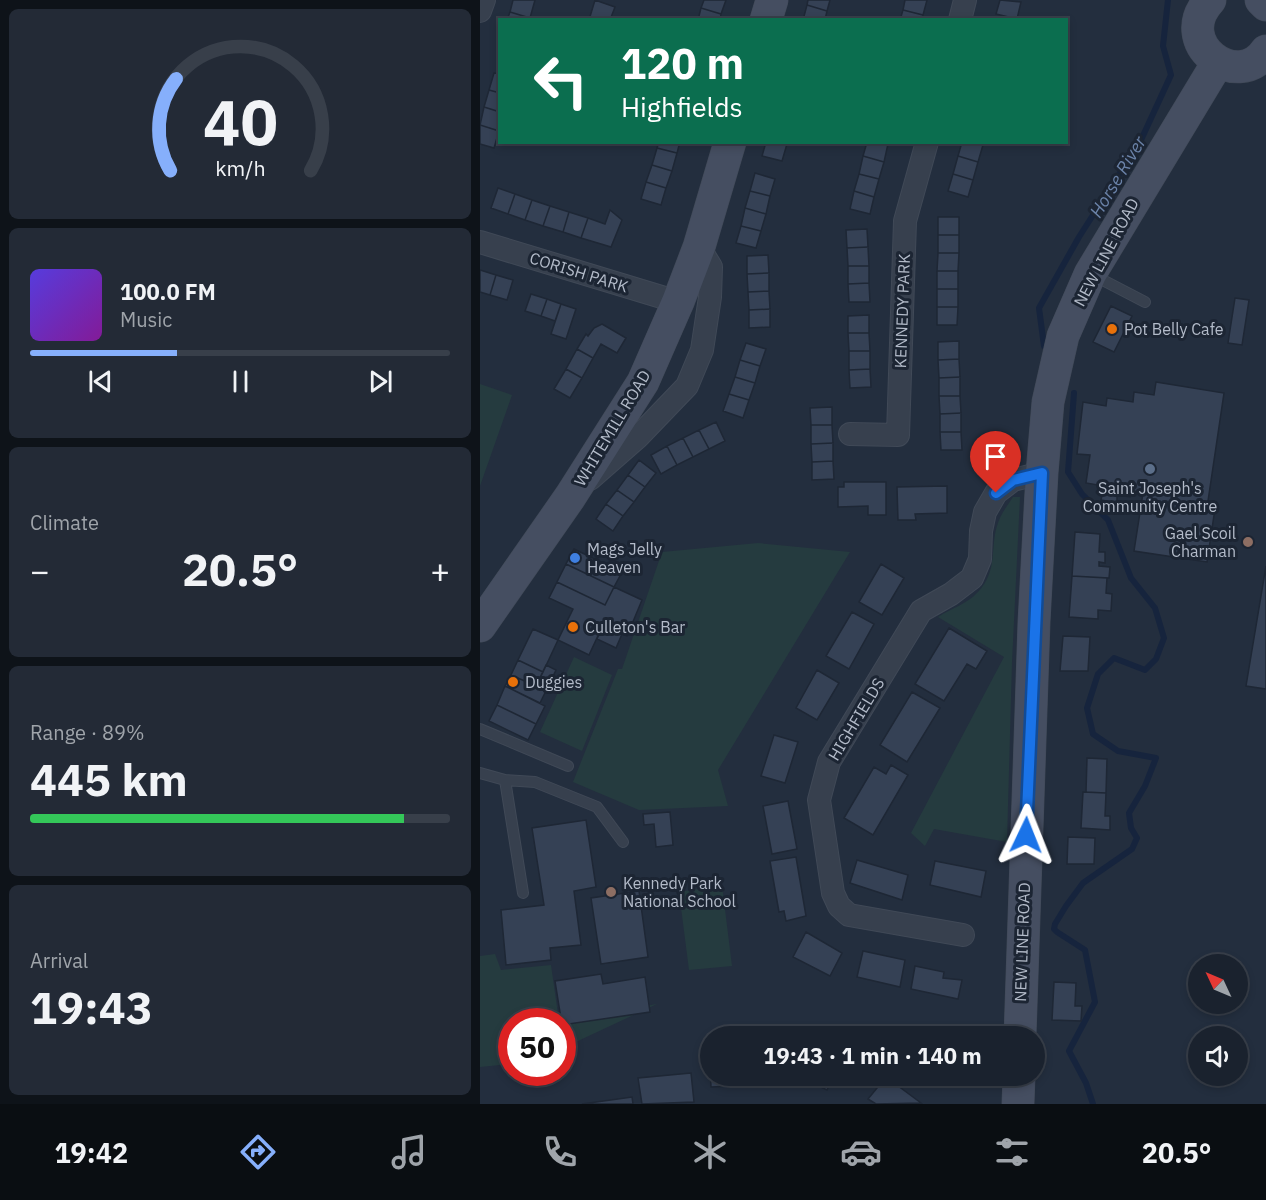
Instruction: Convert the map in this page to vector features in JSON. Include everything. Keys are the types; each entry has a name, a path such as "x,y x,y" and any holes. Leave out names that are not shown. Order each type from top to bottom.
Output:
{"main road":[{"path":"767,18 772,0"},
{"path":"1210,0 1203,7 1198,19 1197,32 1204,50 1218,63 1230,66 1242,66 1265,55"},
{"path":"1261,0 1266,5"},
{"name":"NEW LINE ROAD","path":"1020,1026 1034,621 1048,402 1063,336 1090,274 1218,63"},
{"name":"WHITEMILL ROAD","path":"480,626 570,497 643,382 699,247 729,144"},
{"path":"1018,1104 1019,1086"}],"street":[{"path":"480,11 484,0"},
{"path":"960,18 965,0"},
{"name":"KENNEDY PARK","path":"850,434 898,435 905,220 926,144"},
{"name":"CORISH PARK","path":"480,242 678,302"},
{"path":"570,497 638,437 687,386 702,350 710,297 711,267 699,247"},
{"name":"HIGHFIELDS","path":"963,935 849,915 839,906 829,875 819,800 829,762 921,611 951,594 972,578 980,559 981,531 986,512 996,493 1013,480 1042,473"}],"lane":[{"path":"1090,274 1145,302"},
{"path":"480,729 568,766"},
{"path":"480,773 505,780 536,782 597,807 623,842"},
{"path":"505,780 523,892"}],"green space":[{"path":"480,384 512,395 480,486"},
{"path":"1013,497 1020,497 1007,842 934,829 925,846 911,833 1004,657 938,617 969,600 984,584 991,568 998,522"},
{"path":"758,543 850,552 718,770 728,806 639,810 573,782 618,669 622,669 662,552"},
{"path":"574,657 612,675 582,751 540,732"},
{"path":"722,885 732,966 689,970 679,892"},
{"path":"495,954 501,970 551,965 557,1008 498,1008 498,1065 480,1067 480,956"},
{"path":"657,1004 576,1042 576,1018"}],"building":[{"path":"513,0 535,0 530,18 510,12"},
{"path":"595,0 615,7 611,18 590,18"},
{"path":"704,0 726,0 721,14 701,8"},
{"path":"808,0 830,0 827,11 807,5"},
{"path":"905,0 927,0 923,15 903,10"},
{"path":"1000,0 1021,2 1017,18 996,14"},
{"path":"807,5 827,11 825,18 804,18"},
{"path":"701,8 721,14 720,18 698,18"},
{"path":"903,10 923,15 922,18 901,18"},
{"path":"510,12 530,18 508,18"},
{"path":"494,73 498,74 498,92 489,90"},
{"path":"489,90 498,92 498,111 484,107"},
{"path":"484,107 498,111 498,131 480,125"},
{"path":"480,125 498,131 494,148 480,144"},
{"path":"658,144 679,144 677,153 657,148"},
{"path":"765,144 787,144 782,161 762,156"},
{"path":"866,144 888,144 884,162 863,156"},
{"path":"961,144 983,145 978,162 958,156"},
{"path":"657,148 677,153 672,171 652,165"},
{"path":"863,156 884,162 879,179 859,174"},
{"path":"958,156 978,162 973,180 953,174"},
{"path":"652,165 672,171 666,188 646,182"},
{"path":"755,173 775,179 770,196 750,191"},
{"path":"859,174 879,179 874,197 854,191"},
{"path":"953,174 973,180 968,197 948,191"},
{"path":"646,182 666,188 661,205 641,199"},
{"path":"498,188 515,194 508,214 491,208"},
{"path":"750,191 770,196 766,214 745,208"},
{"path":"854,191 874,197 870,214 850,209"},
{"path":"515,194 532,200 525,220 508,214"},
{"path":"532,200 550,206 543,226 525,220"},
{"path":"550,206 569,212 563,232 543,226"},
{"path":"745,208 766,214 761,231 741,226"},
{"path":"610,210 622,220 611,247 581,238 588,218 605,224"},
{"path":"569,212 588,218 581,238 563,232"},
{"path":"938,217 959,217 959,235 938,235"},
{"path":"741,226 761,231 756,248 736,243"},
{"path":"867,229 868,247 847,248 846,230"},
{"path":"938,235 959,235 959,253 938,253"},
{"path":"868,247 869,266 848,266 847,248"},
{"path":"938,253 959,253 958,271 937,271"},
{"path":"768,255 769,273 747,274 747,256"},
{"path":"848,266 869,266 869,283 848,284"},
{"path":"480,270 496,275 490,295 480,292"},
{"path":"937,271 958,271 958,289 937,289"},
{"path":"769,273 769,291 748,292 747,274"},
{"path":"496,275 513,280 507,300 490,295"},
{"path":"869,283 870,302 849,302 848,284"},
{"path":"937,289 958,289 958,307 937,307"},
{"path":"769,291 770,309 749,310 748,292"},
{"path":"531,294 547,299 541,316 525,311"},
{"path":"1235,298 1249,300 1242,345 1228,343"},
{"path":"547,299 561,304 555,321 541,316"},
{"path":"561,304 576,309 566,339 551,334"},
{"name":"Pot Belly Cafe","path":"1111,306 1132,316 1114,352 1093,342"},
{"path":"937,307 958,307 957,325 937,325"},
{"path":"770,309 770,327 749,328 749,310"},
{"path":"869,315 869,333 848,333 848,316"},
{"path":"602,324 626,338 617,353 601,344 593,358 577,349 586,334 588,336 594,328"},
{"path":"848,333 869,333 870,351 849,351"},
{"path":"959,341 959,359 938,360 938,342"},
{"path":"746,343 766,349 760,366 740,360"},
{"path":"577,349 593,358 582,378 566,369"},
{"path":"849,351 870,351 870,369 849,370"},
{"path":"959,359 960,377 939,378 938,360"},
{"path":"740,360 760,366 755,383 735,377"},
{"path":"566,369 582,378 570,398 554,389"},
{"path":"870,369 871,387 850,388 849,370"},
{"path":"735,377 755,383 749,400 729,394"},
{"path":"960,377 960,396 939,396 939,378"},
{"name":"Saint Joseph's Community Centre","path":"1156,382 1224,393 1208,501 1216,502 1207,562 1134,551 1143,493 1130,491 1130,497 1117,495 1117,503 1101,500 1104,486 1086,483 1090,455 1077,454 1083,402 1106,406 1107,398 1133,402 1134,392 1154,395"},
{"path":"729,394 749,400 743,418 723,411"},
{"path":"939,396 960,396 961,413 940,414"},
{"path":"832,407 832,425 811,425 810,408"},
{"path":"961,413 961,432 940,432 940,414"},
{"path":"716,422 725,441 709,449 699,430"},
{"path":"811,425 832,425 833,443 811,444"},
{"path":"699,430 709,449 693,457 683,438"},
{"path":"940,432 961,432 962,450 941,450"},
{"path":"683,438 693,457 677,465 667,446"},
{"path":"833,443 833,461 812,462 811,444"},
{"path":"667,446 677,465 661,474 651,455"},
{"path":"639,460 656,473 645,487 628,475"},
{"path":"833,461 834,479 812,480 812,462"},
{"path":"628,475 645,487 634,502 617,490"},
{"path":"844,482 886,482 886,515 868,515 868,506 838,507 838,487 844,487"},
{"path":"947,486 947,513 915,514 916,520 898,520 897,487"},
{"path":"617,490 634,502 623,516 606,504"},
{"path":"606,504 623,516 613,531 596,519"},
{"path":"1075,532 1100,534 1099,552 1105,552 1105,563 1099,562 1099,566 1110,567 1109,578 1072,576"},
{"path":"574,549 622,572 614,587 566,564"},
{"path":"566,564 614,587 605,605 557,582"},
{"path":"881,564 904,578 882,615 859,602"},
{"path":"1266,566 1266,689 1246,686"},
{"path":"1072,576 1107,578 1106,593 1112,594 1111,611 1098,610 1098,619 1069,617"},
{"path":"557,582 605,605 614,587 642,600 627,636 603,625 589,655 558,640 573,609 549,598"},
{"path":"852,612 874,624 849,669 826,656"},
{"path":"603,625 622,634 616,648 597,639"},
{"path":"949,628 987,651 976,669 967,664 944,701 915,684"},
{"path":"533,629 558,640 543,672 518,660"},
{"path":"1063,636 1090,637 1088,671 1060,671"},
{"path":"518,660 543,672 536,686 511,675"},
{"path":"546,665 556,670 540,703 505,686 511,675 536,686"},
{"path":"817,670 839,683 817,720 796,708"},
{"path":"505,686 545,706 536,724 497,705"},
{"path":"912,692 940,708 907,762 880,745"},
{"path":"497,705 536,724 528,740 489,721"},
{"path":"774,735 798,742 785,783 761,776"},
{"path":"1087,758 1107,759 1106,793 1086,792"},
{"path":"891,765 908,775 873,835 844,818 874,767 886,774"},
{"path":"1083,792 1106,793 1105,816 1110,816 1110,830 1081,828"},
{"path":"788,801 797,849 772,854 763,806"},
{"path":"670,812 673,845 656,847 654,824 644,825 643,814"},
{"path":"586,820 596,887 574,891 581,945 550,948 551,960 506,965 501,910 544,905 532,828"},
{"path":"1068,837 1095,838 1094,864 1067,864"},
{"path":"796,857 806,916 786,921 784,911 779,912 770,861"},
{"path":"857,860 908,875 902,900 850,883"},
{"path":"935,861 986,871 981,897 930,885"},
{"path":"639,891 648,957 601,964 591,898"},
{"path":"806,932 842,953 830,976 793,957"},
{"path":"863,951 905,960 900,987 857,977"},
{"path":"915,966 944,972 943,978 962,980 958,999 911,989"},
{"path":"601,974 603,984 645,977 650,1012 576,1023 576,1008 559,1008 555,981"},
{"path":"1054,982 1076,983 1075,1006 1082,1006 1081,1021 1052,1020"},
{"path":"691,1073 694,1102 642,1104 638,1078"},
{"path":"879,1086 898,1086 921,1103 876,1104 868,1099"},
{"path":"632,1097 633,1104 582,1104"}],"waterway":[{"name":"Horse River","path":"1044,346 1039,308 1079,237 1141,140 1171,75 1163,46 1168,0"},
{"name":"Horse River","path":"1074,393 1068,472 1082,494 1108,520 1131,578 1155,608 1164,638 1156,659 1145,670 1114,658 1098,674 1087,708 1093,734 1118,751 1156,758 1145,786 1129,813 1131,828 1137,838 1132,849 1083,883 1066,906 1054,929 1085,950 1095,1002 1069,1051 1086,1083 1093,1104"}],"place":[{"name":"Pot Belly Cafe","path":"1112,329"},
{"name":"Saint Joseph's Community Centre","path":"1150,469"},
{"name":"Gael Scoil Charman","path":"1248,542"},
{"name":"Mags Jelly Heaven","path":"575,558"},
{"name":"Culleton's Bar","path":"573,627"},
{"name":"Duggies","path":"513,682"},
{"name":"Kennedy Park National School","path":"611,892"}],"route":[{"path":"996,493 1013,480 1042,473 1026,835"}]}
